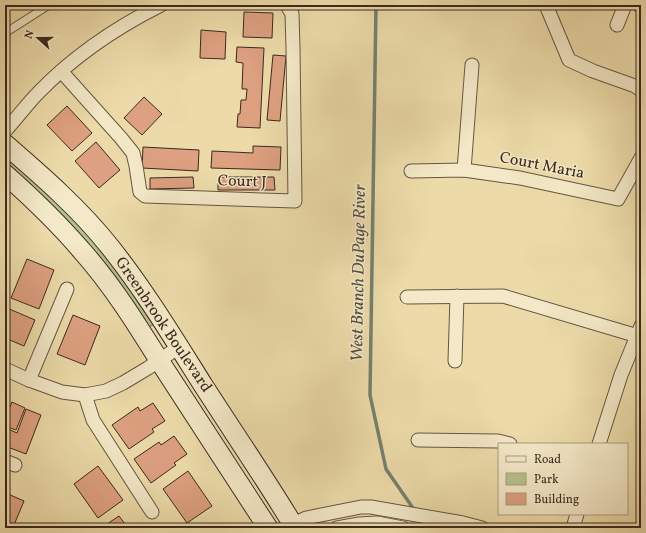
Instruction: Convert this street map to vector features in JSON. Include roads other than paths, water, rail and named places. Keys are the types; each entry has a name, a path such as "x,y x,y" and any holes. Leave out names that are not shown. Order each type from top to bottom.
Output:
{"main road":[{"name":"Greenbrook Boulevard","path":"5,144 61,194 110,247 145,295 273,492 291,527"},
{"name":"Greenbrook Boulevard","path":"5,174 25,191 55,221 100,273 160,360 268,528"}],"street":[{"path":"5,131 40,91 78,56 139,16 162,5"},
{"name":"Court J","path":"61,71 121,138 132,153 136,166 140,192 145,196 294,201 293,34 292,14 287,5"},
{"path":"546,5 569,60 641,90"},
{"path":"617,25 625,5"},
{"path":"464,170 472,65"},
{"name":"Court Maria","path":"411,171 464,170 520,178 618,199 641,158"},
{"path":"29,380 67,289"},
{"path":"455,362 457,296"},
{"path":"407,297 503,296 640,333 621,375 599,443"},
{"path":"6,373 62,392 85,395 106,391 123,383 179,347"},
{"path":"85,395 93,420 152,512"},
{"path":"418,440 498,441 506,443"},
{"path":"291,527 306,518 361,506 447,520 482,528"},
{"path":"573,528 577,515"},
{"path":"337,528 359,524 377,523 402,528"}],"lane":[{"path":"34,5 38,12"},
{"path":"5,33 49,5"}],"waterway":[{"name":"West Branch DuPage River","path":"376,5 370,395 386,469 415,511"},
{"name":"West Branch DuPage River","path":"421,520 427,528"}]}
